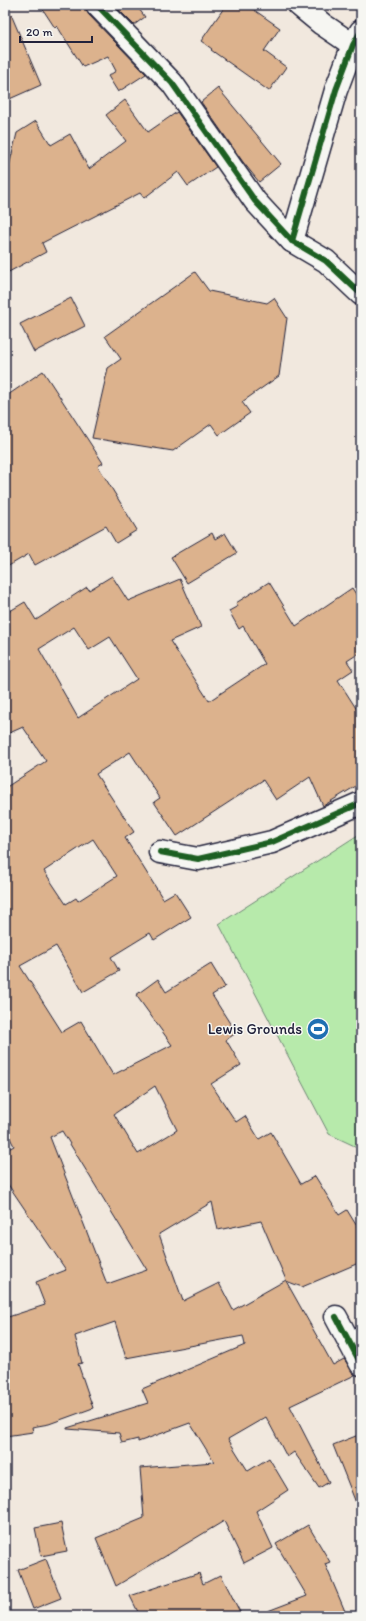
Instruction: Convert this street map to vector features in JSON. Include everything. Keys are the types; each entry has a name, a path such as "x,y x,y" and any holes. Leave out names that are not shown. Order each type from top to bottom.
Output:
{"street":[{"path":"97,5 172,83 243,186 292,241 326,261 361,294"},
{"path":"292,241 336,90 357,38 322,24 299,5"},
{"path":"160,852 198,859 272,842 361,803"},
{"path":"336,1316 361,1364"}],"green space":[{"name":"Lewis Grounds","path":"361,833 361,1149 329,1134 219,924"}],"building":[{"path":"5,5 7,5 41,85 5,101"},
{"path":"40,5 85,5 88,14 146,74 118,92 108,76 116,71 108,56 83,67 57,26 55,28"},
{"path":"114,5 136,5 145,17 134,25"},
{"path":"226,5 247,5 280,28 264,51 286,67 269,91 211,50 212,49 201,41"},
{"path":"218,88 281,164 259,182 243,162 201,102"},
{"path":"125,100 148,132 177,112 216,167 188,186 178,172 144,198 140,193 42,243 46,252 5,274 5,183 17,133 36,121 51,145 70,134 89,169 126,141 106,115"},
{"path":"195,272 209,291 267,303 274,298 287,318 279,376 242,402 250,413 219,435 211,424 173,451 92,438 108,368 121,359 105,336"},
{"path":"71,298 85,326 34,352 20,324"},
{"path":"43,371 103,463 98,466 137,530 116,543 106,526 35,565 29,554 5,568 5,397"},
{"path":"212,533 215,539 225,533 237,553 187,583 171,557"},
{"path":"112,576 128,601 180,579 201,627 170,641 209,701 265,664 243,626 239,629 229,611 238,606 236,603 269,582 296,626 352,588 361,602 361,652 347,661 353,670 338,680 361,716 361,783 323,806 310,777 276,800 263,780 177,836 154,802 160,798 130,752 96,774 134,832 125,838 163,899 175,892 191,917 154,940 150,933 111,957 119,971 83,992 56,946 20,966 62,1032 81,1021 113,1075 172,1045 136,995 158,979 166,992 211,964 225,987 212,995 236,1033 226,1040 241,1065 211,1084 236,1122 245,1116 259,1139 271,1132 301,1184 315,1176 339,1215 347,1210 361,1233 361,1262 302,1287 286,1281 333,1365 344,1359 355,1375 290,1406 329,1482 319,1488 294,1452 287,1457 266,1417 228,1439 248,1471 269,1458 288,1490 256,1511 273,1548 244,1563 224,1521 116,1586 96,1538 144,1518 140,1468 214,1462 190,1423 138,1442 138,1439 122,1443 119,1433 67,1428 148,1403 142,1389 245,1345 243,1336 126,1358 115,1322 75,1336 82,1363 78,1364 93,1408 49,1424 32,1427 33,1432 5,1436 5,1318 45,1305 36,1282 66,1270 5,1180 5,1151 14,1146 5,1128 5,788 46,761 23,727 5,735 5,614 25,602 36,620 87,587 89,590","holes":["74,627 89,650 110,637 137,679 78,718 39,649","93,839 117,876 78,901 76,898 66,904 44,871","155,1086 177,1130 138,1154 114,1114","62,1131 147,1270 107,1284 50,1137","212,1202 218,1230 261,1221 286,1280 233,1310 219,1283 183,1301 159,1234"]},
{"path":"361,1434 361,1513 360,1513 333,1445"},
{"path":"61,1523 67,1551 41,1556 35,1528"},
{"path":"308,1525 330,1562 325,1564 347,1616 260,1616 260,1614 307,1596 276,1544"},
{"path":"46,1559 61,1598 33,1609 18,1570"},
{"path":"199,1573 203,1584 221,1575 242,1616 140,1616 130,1596"}],"cycle path":[{"path":"97,5 172,83 255,201 292,241 326,261 361,294"},
{"path":"292,241 336,90 353,45 361,31"},
{"path":"160,852 198,859 272,842 361,803"},
{"path":"336,1317 361,1364"}],"place":[{"name":"Lewis Grounds","path":"318,1029"}]}
